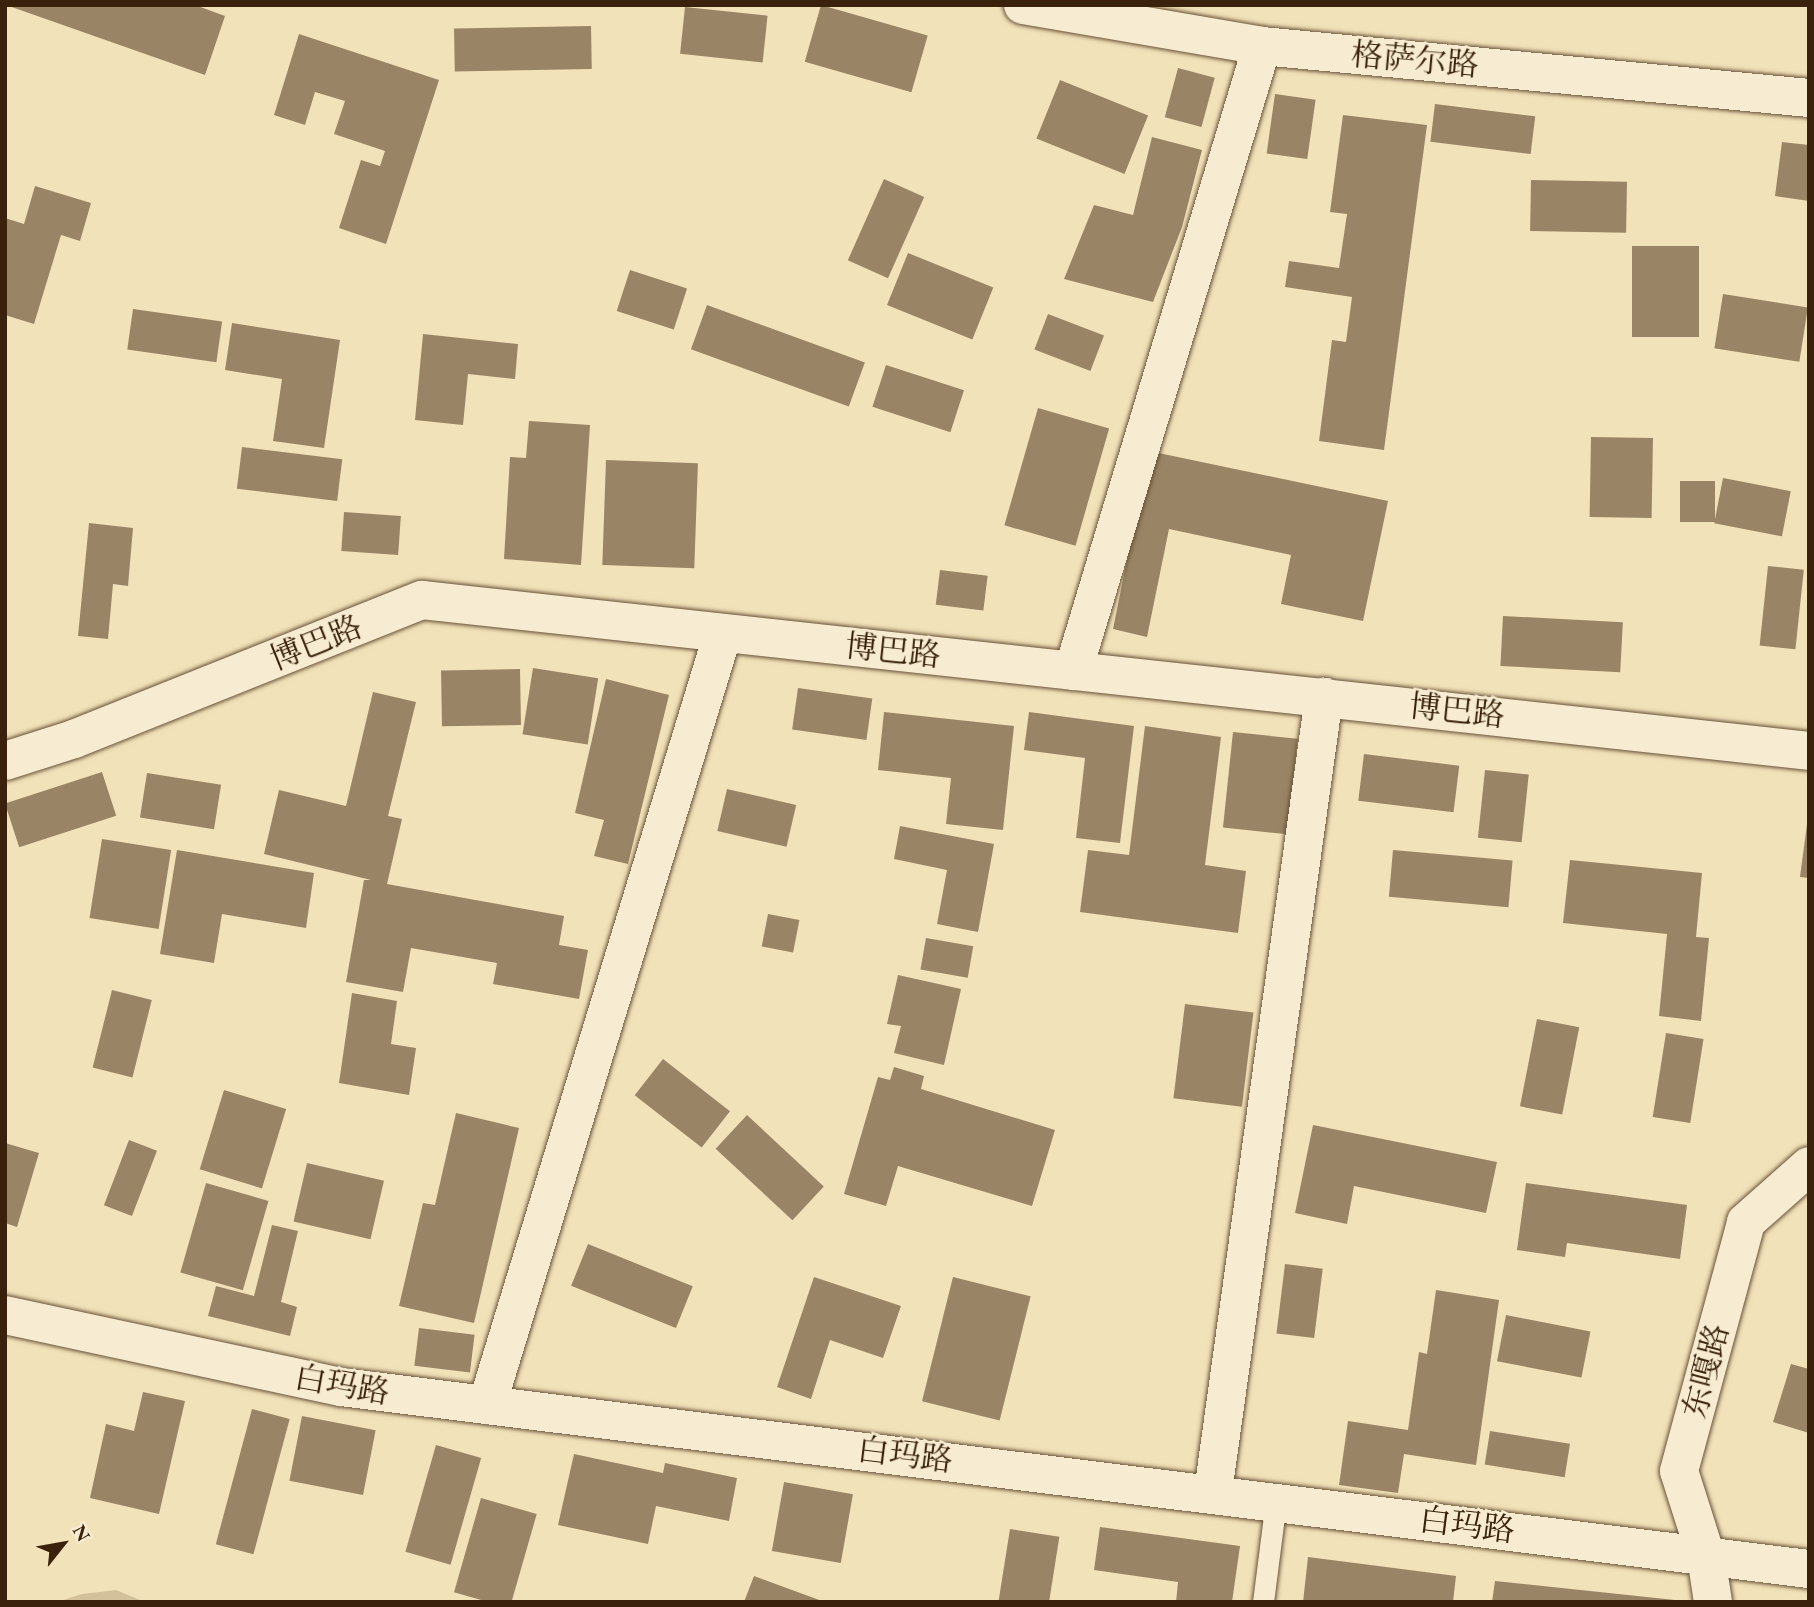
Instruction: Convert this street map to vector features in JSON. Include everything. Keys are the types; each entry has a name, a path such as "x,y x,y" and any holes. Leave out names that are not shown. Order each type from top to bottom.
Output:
{"street":[{"name":"格萨尔路","path":"1023,5 1262,46 1809,98"},
{"path":"1073,671 1262,46"},
{"name":"博巴路","path":"5,761 74,739 422,600 1324,696 1809,751"},
{"path":"487,1405 723,633"},
{"path":"1213,1492 1324,696"},
{"name":"东嘎路","path":"1713,1602 1706,1556 1679,1471 1746,1222 1809,1166"},
{"name":"白玛路","path":"5,1315 341,1387 1213,1492 1809,1569"}],"lane":[{"path":"1264,1602 1276,1500"}],"shaded area":[{"path":"116,1590 145,1602 57,1602 82,1594"}],"building":[{"path":"6,5 195,5 225,16 205,75"},
{"path":"821,5 928,36 911,92 805,62"},
{"path":"685,7 768,16 763,62 680,54"},
{"path":"591,26 592,69 455,71 454,28"},
{"path":"299,34 439,80 386,244 339,228 361,160 380,166 385,151 334,134 345,101 315,92 305,125 274,115"},
{"path":"1178,68 1215,78 1202,127 1165,117"},
{"path":"1060,80 1148,116 1124,174 1036,138"},
{"path":"1275,94 1316,100 1307,159 1267,153"},
{"path":"1435,104 1535,116 1531,154 1430,142"},
{"path":"1343,115 1427,125 1384,450 1319,441 1332,340 1346,342 1352,297 1285,287 1289,261 1339,268 1347,214 1330,212"},
{"path":"1152,137 1202,150 1182,227 1153,302 1064,279 1094,205 1133,215"},
{"path":"1782,142 1809,145 1809,201 1775,196"},
{"path":"884,179 924,197 888,278 848,260"},
{"path":"1531,180 1627,182 1626,233 1530,231"},
{"path":"35,186 91,203 80,241 61,235 34,324 5,315 5,218 24,224"},
{"path":"1632,246 1699,246 1699,337 1632,337"},
{"path":"908,253 993,287 972,339 887,305"},
{"path":"630,270 687,289 674,329 617,311"},
{"path":"1723,294 1808,307 1799,362 1714,348"},
{"path":"707,305 865,362 849,407 691,349"},
{"path":"133,309 222,322 216,362 127,350"},
{"path":"1048,314 1104,336 1090,371 1034,349"},
{"path":"232,323 340,340 324,448 273,441 282,379 225,370"},
{"path":"423,334 518,344 515,379 468,374 463,425 415,420"},
{"path":"886,365 964,390 950,432 872,407"},
{"path":"1038,408 1109,428 1076,546 1004,525"},
{"path":"529,421 590,425 581,565 504,559 510,457 526,458"},
{"path":"1591,437 1653,438 1652,518 1590,517"},
{"path":"242,447 342,459 337,501 237,489"},
{"path":"1149,451 1388,501 1363,621 1281,604 1291,555 1169,529 1147,637 1113,629"},
{"path":"606,460 698,463 694,568 602,565"},
{"path":"1723,478 1791,491 1782,536 1714,523"},
{"path":"1680,481 1715,481 1715,522 1680,522"},
{"path":"344,512 401,516 398,555 341,551"},
{"path":"89,523 133,528 128,586 113,584 108,639 78,636"},
{"path":"1768,566 1804,570 1795,649 1760,646"},
{"path":"940,570 988,576 983,611 936,605"},
{"path":"1503,616 1623,622 1620,672 1500,666"},
{"path":"533,668 598,678 588,744 523,734"},
{"path":"520,669 521,725 442,726 441,670"},
{"path":"606,679 669,695 628,864 594,856 604,820 575,813"},
{"path":"798,688 872,698 866,740 792,730"},
{"path":"373,692 416,702 388,816 402,819 387,884 564,916 559,945 588,950 579,999 493,984 497,963 411,948 403,992 346,982 364,880 371,880 264,854 279,790 346,806"},
{"path":"884,712 1014,726 1003,830 946,824 951,778 878,770"},
{"path":"1029,712 1134,726 1120,843 1076,838 1085,758 1024,750"},
{"path":"1145,726 1221,737 1205,865 1246,871 1238,933 1080,912 1088,850 1129,855"},
{"path":"1233,732 1298,739 1288,834 1223,827"},
{"path":"1364,754 1459,766 1454,812 1358,801"},
{"path":"1485,770 1529,775 1522,842 1478,838"},
{"path":"102,772 116,816 19,847 5,804"},
{"path":"147,773 221,785 214,829 140,817"},
{"path":"727,789 796,805 787,847 717,831"},
{"path":"1809,824 1809,878 1800,877"},
{"path":"900,826 994,844 978,932 937,924 947,870 894,859"},
{"path":"102,839 171,850 159,929 89,918"},
{"path":"177,850 314,873 306,928 222,914 214,963 160,954"},
{"path":"1393,850 1513,860 1508,907 1389,897"},
{"path":"1570,860 1702,873 1696,937 1709,938 1701,1021 1659,1016 1667,934 1563,923"},
{"path":"768,914 799,920 793,952 762,946"},
{"path":"926,938 973,946 968,978 920,970"},
{"path":"898,975 961,989 944,1065 894,1053 901,1026 887,1024"},
{"path":"112,990 152,1000 132,1078 93,1068"},
{"path":"352,993 397,1001 391,1044 416,1048 409,1095 339,1083"},
{"path":"1185,1004 1253,1012 1242,1107 1173,1098"},
{"path":"1537,1019 1579,1027 1562,1115 1520,1106"},
{"path":"1666,1033 1704,1039 1690,1123 1653,1117"},
{"path":"663,1059 730,1111 702,1148 635,1095"},
{"path":"894,1067 924,1076 921,1089 1055,1130 1032,1206 898,1166 886,1206 844,1194 878,1077 890,1080"},
{"path":"224,1090 286,1109 262,1188 200,1169"},
{"path":"456,1113 519,1128 474,1323 399,1306 423,1203 435,1205"},
{"path":"747,1115 824,1187 792,1220 716,1149"},
{"path":"1313,1125 1497,1162 1486,1213 1354,1186 1347,1224 1295,1213"},
{"path":"129,1140 157,1151 132,1216 104,1205"},
{"path":"5,1143 39,1153 17,1227 5,1223"},
{"path":"307,1163 384,1181 370,1239 294,1221"},
{"path":"206,1183 268,1201 243,1290 180,1272"},
{"path":"1526,1183 1687,1205 1680,1259 1567,1243 1565,1257 1517,1250"},
{"path":"272,1225 298,1231 281,1302 297,1307 290,1336 208,1316 216,1286 254,1296"},
{"path":"588,1244 693,1286 676,1328 571,1286"},
{"path":"1285,1264 1323,1269 1314,1338 1276,1333"},
{"path":"814,1277 901,1306 883,1358 830,1340 811,1399 777,1387"},
{"path":"953,1277 1031,1296 1000,1421 922,1401"},
{"path":"1436,1290 1499,1300 1476,1465 1404,1454 1398,1493 1339,1485 1348,1421 1408,1430 1419,1352 1427,1354"},
{"path":"1506,1315 1590,1331 1581,1378 1497,1361"},
{"path":"419,1328 475,1335 470,1373 414,1366"},
{"path":"1791,1364 1809,1369 1809,1433 1773,1422"},
{"path":"143,1392 185,1401 159,1514 90,1498 106,1424 134,1431"},
{"path":"252,1409 290,1419 253,1554 216,1544"},
{"path":"302,1416 376,1430 363,1495 289,1481"},
{"path":"1490,1431 1570,1444 1565,1477 1485,1465"},
{"path":"436,1445 481,1458 451,1565 405,1552"},
{"path":"574,1454 663,1473 665,1463 737,1478 729,1521 656,1506 648,1544 558,1525"},
{"path":"784,1482 853,1494 841,1563 772,1551"},
{"path":"481,1498 537,1514 512,1602 488,1602 454,1592"},
{"path":"1100,1527 1240,1546 1232,1602 1176,1602 1178,1582 1094,1570"},
{"path":"1010,1529 1059,1537 1049,1602 998,1602"},
{"path":"1308,1557 1456,1576 1453,1602 1303,1602"},
{"path":"754,1576 822,1601 822,1602 744,1602"},
{"path":"1495,1581 1675,1600 1675,1602 1492,1602"}]}
